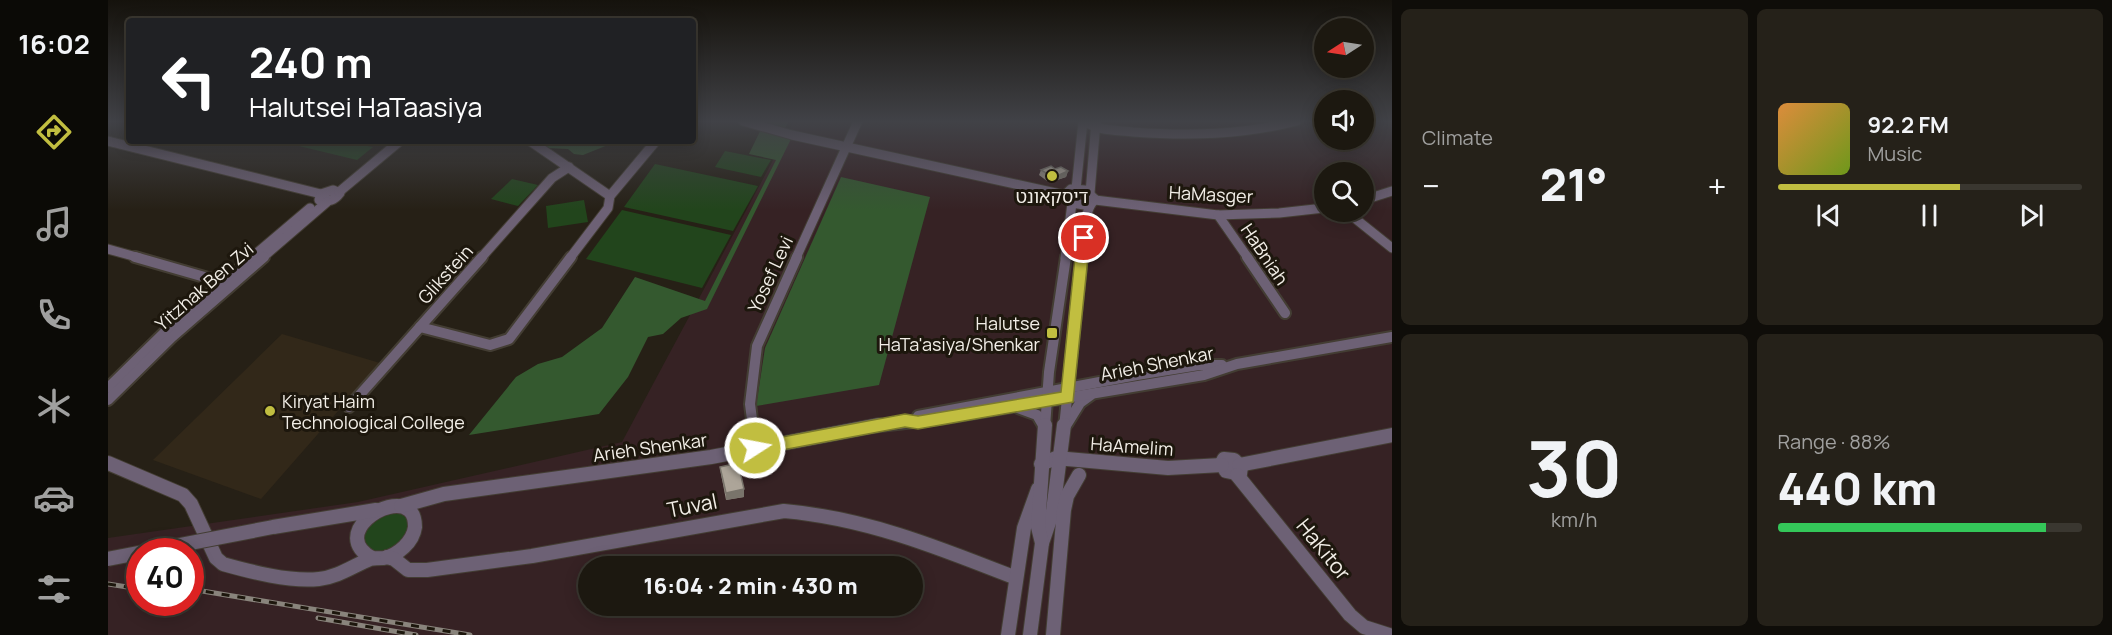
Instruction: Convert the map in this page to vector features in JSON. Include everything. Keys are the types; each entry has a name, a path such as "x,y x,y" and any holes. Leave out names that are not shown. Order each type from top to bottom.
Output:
{"street":[{"path":"146,151 327,196"},
{"name":"Yitzhak Ben Zvi","path":"108,400 172,337 379,151"},
{"name":"Yitzhak Ben Zvi","path":"108,388 138,357 222,282 327,196 387,151"},
{"path":"544,151 610,196"},
{"path":"420,327 490,345 510,339 608,208 610,196 648,151"},
{"name":"Yosef Levi","path":"755,448 750,404 757,346 845,151"},
{"path":"862,151 1068,199 1092,200"},
{"path":"1076,189 1081,151"},
{"path":"1030,635 1042,543 1049,530 1063,436 1086,216 1092,200 1095,151"},
{"name":"Glikstein","path":"349,407 552,178 569,167"},
{"path":"1042,543 1038,527 1041,464 1068,190 1076,189 1092,200"},
{"path":"1374,197 1392,191"},
{"name":"HaMasger","path":"1092,200 1218,215 1314,209"},
{"name":"HaBniah","path":"1218,215 1285,313"},
{"path":"1360,222 1392,248"},
{"path":"108,249 222,282"},
{"name":"Arieh Shenkar","path":"401,506 434,495 755,448 905,421 918,422 1199,365 1237,364 1392,337"},
{"path":"108,380 138,357"},
{"name":"Arieh Shenkar","path":"1068,392 1094,393 1204,375 1237,364"},
{"path":"1044,427 1040,418 1032,411 1012,402 1049,372"},
{"path":"1063,436 1074,411 1094,393"},
{"path":"1238,470 1392,435"},
{"name":"HaAmelim","path":"1041,464 1060,458 1104,464 1168,468 1222,465 1222,461 1227,459 1238,470"},
{"path":"108,463 183,495 191,504 216,558 224,564 309,579 336,575 407,543"},
{"path":"1054,498 1067,483 1104,464"},
{"name":"HaKitor","path":"1238,470 1350,615 1364,627 1389,635"},
{"path":"1053,635 1064,510 1067,495 1079,475"},
{"path":"1008,635 1024,528 1040,486"},
{"path":"404,568 403,558 407,543 415,529 414,516 419,506 434,495"},
{"path":"108,559 273,527 401,506 414,516"},
{"path":"336,575 352,561 365,520 380,509"},
{"name":"Tuval","path":"404,568 427,570 532,556 784,511 807,512 884,528 1016,578"},
{"path":"335,517 346,521 354,528 360,553 394,559 404,568"}],"shaded area":[{"path":"778,151 1392,151 1392,635 108,635 108,538 358,502 622,442"},
{"name":"Kiryat Haim Technological College","path":"282,334 380,363 261,499 153,460"}],"green space":[{"path":"318,151 369,151 357,160"},
{"path":"570,151 594,151 583,155 574,154"},
{"path":"725,151 771,160 761,177 715,167"},
{"path":"751,151 785,151 707,309 681,318 663,334 648,337 628,377 599,414 469,435 516,377 538,364 562,357 602,328 635,277 705,301 776,160 749,154"},
{"path":"655,164 758,186 733,231 624,207"},
{"path":"841,177 930,197 879,385 756,406 765,348"},
{"path":"512,179 538,185 518,206 491,199"},
{"path":"584,200 588,222 548,228 546,206"},
{"path":"622,210 731,235 702,288 586,259"},
{"path":"386,512 404,515 409,526 396,545 374,553 363,545 363,539 369,526"}],"building":[{"path":"1051,166 1055,169 1061,167 1068,171 1059,175 1056,172 1049,175 1041,170"},
{"path":"738,463 744,489 726,493 720,467"}],"railway":[{"path":"108,584 126,587"},
{"path":"204,591 470,635"},
{"path":"318,618 416,635"}],"place":[{"name":"דיסקאונט","path":"1052,176"},
{"name":"Halutse HaTa'asiya/Shenkar","path":"1052,333"},
{"name":"Kiryat Haim Technological College","path":"270,411"}],"route":[{"path":"755,448 905,421 918,422 980,413 1068,397 1084,238"}]}
